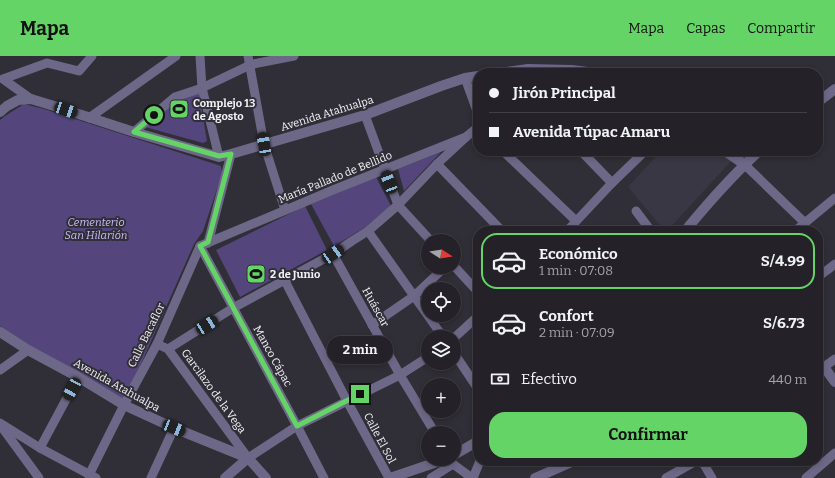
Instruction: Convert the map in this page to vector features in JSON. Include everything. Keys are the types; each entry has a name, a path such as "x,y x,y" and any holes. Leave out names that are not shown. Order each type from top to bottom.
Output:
{"street":[{"path":"30,99 3,79 47,63 79,71 92,56"},
{"path":"89,118 176,56"},
{"path":"200,56 202,88 219,156"},
{"path":"134,132 175,97 202,88 249,61 258,63 294,56"},
{"path":"249,61 264,144 285,210"},
{"name":"Avenida Atahualpa","path":"30,99 134,132 219,156 231,154 365,115 441,86 473,77"},
{"path":"465,78 473,100"},
{"path":"823,98 835,89"},
{"path":"0,112 18,100 30,99"},
{"path":"365,115 398,206 424,234"},
{"name":"María Pallado de Bellido","path":"204,244 466,137 473,131"},
{"path":"168,349 233,308 333,254 352,240 368,231 398,206 437,164 466,137"},
{"name":"Calle Bacaflor","path":"92,476 124,405 156,344 204,244 231,154"},
{"path":"508,156 576,221"},
{"path":"586,156 612,183"},
{"path":"572,226 640,156"},
{"path":"732,156 744,164 805,223"},
{"path":"689,226 702,209 753,156"},
{"path":"437,164 497,226"},
{"path":"801,226 835,198"},
{"path":"636,211 647,226"},
{"path":"368,231 438,330"},
{"name":"Manco Cápac","path":"204,244 233,308 324,478"},
{"name":"Huáscar","path":"333,254 400,375 431,426"},
{"path":"823,273 835,264"},
{"path":"372,325 414,296 438,274"},
{"path":"461,274 473,287"},
{"name":"Calle El Sol","path":"285,281 389,478"},
{"path":"461,332 473,321"},
{"name":"Avenida Atahualpa","path":"0,332 28,350 124,405 174,428 248,458"},
{"name":"Garcilazo de la Vega","path":"156,344 168,349 248,458"},
{"path":"0,370 28,350"},
{"path":"823,368 835,359"},
{"path":"225,478 248,458 297,426 400,375 421,362"},
{"path":"461,364 473,382"},
{"path":"823,372 835,382"},
{"path":"40,448 78,378"},
{"path":"0,424 40,448 92,476"},
{"path":"0,424 39,478"},
{"path":"151,478 174,428"},
{"path":"461,453 473,445"},
{"path":"823,463 835,453"},
{"path":"248,458 266,478"},
{"path":"389,478 428,466"},
{"path":"431,478 444,466"},
{"path":"459,466 473,478 478,466"},
{"path":"535,478 563,466"},
{"path":"666,478 687,466"},
{"path":"705,466 712,478"},
{"path":"806,478 820,466"}],"shaded area":[{"path":"656,156 726,156 732,160 672,226 661,226 628,187"}],"green space":[{"name":"Complejo 13 de Agosto","path":"194,90 199,94 207,141 203,143 145,127 171,97"},
{"name":"Cementerio San Hilarión","path":"24,104 44,109 221,166 222,174 203,231 194,244 125,400 7,334 0,326 0,120"},
{"path":"441,152 404,191 398,169"},
{"path":"376,177 391,206 364,228 334,246 311,204"},
{"name":"2 de Junio","path":"305,206 327,250 240,297 216,250"}],"place":[{"name":"Complejo 13 de Agosto","path":"179,109"},
{"name":"2 de Junio","path":"256,274"}],"route":[{"path":"154,115 134,132 219,156 231,154 208,242 200,246 297,426 360,394"}]}
